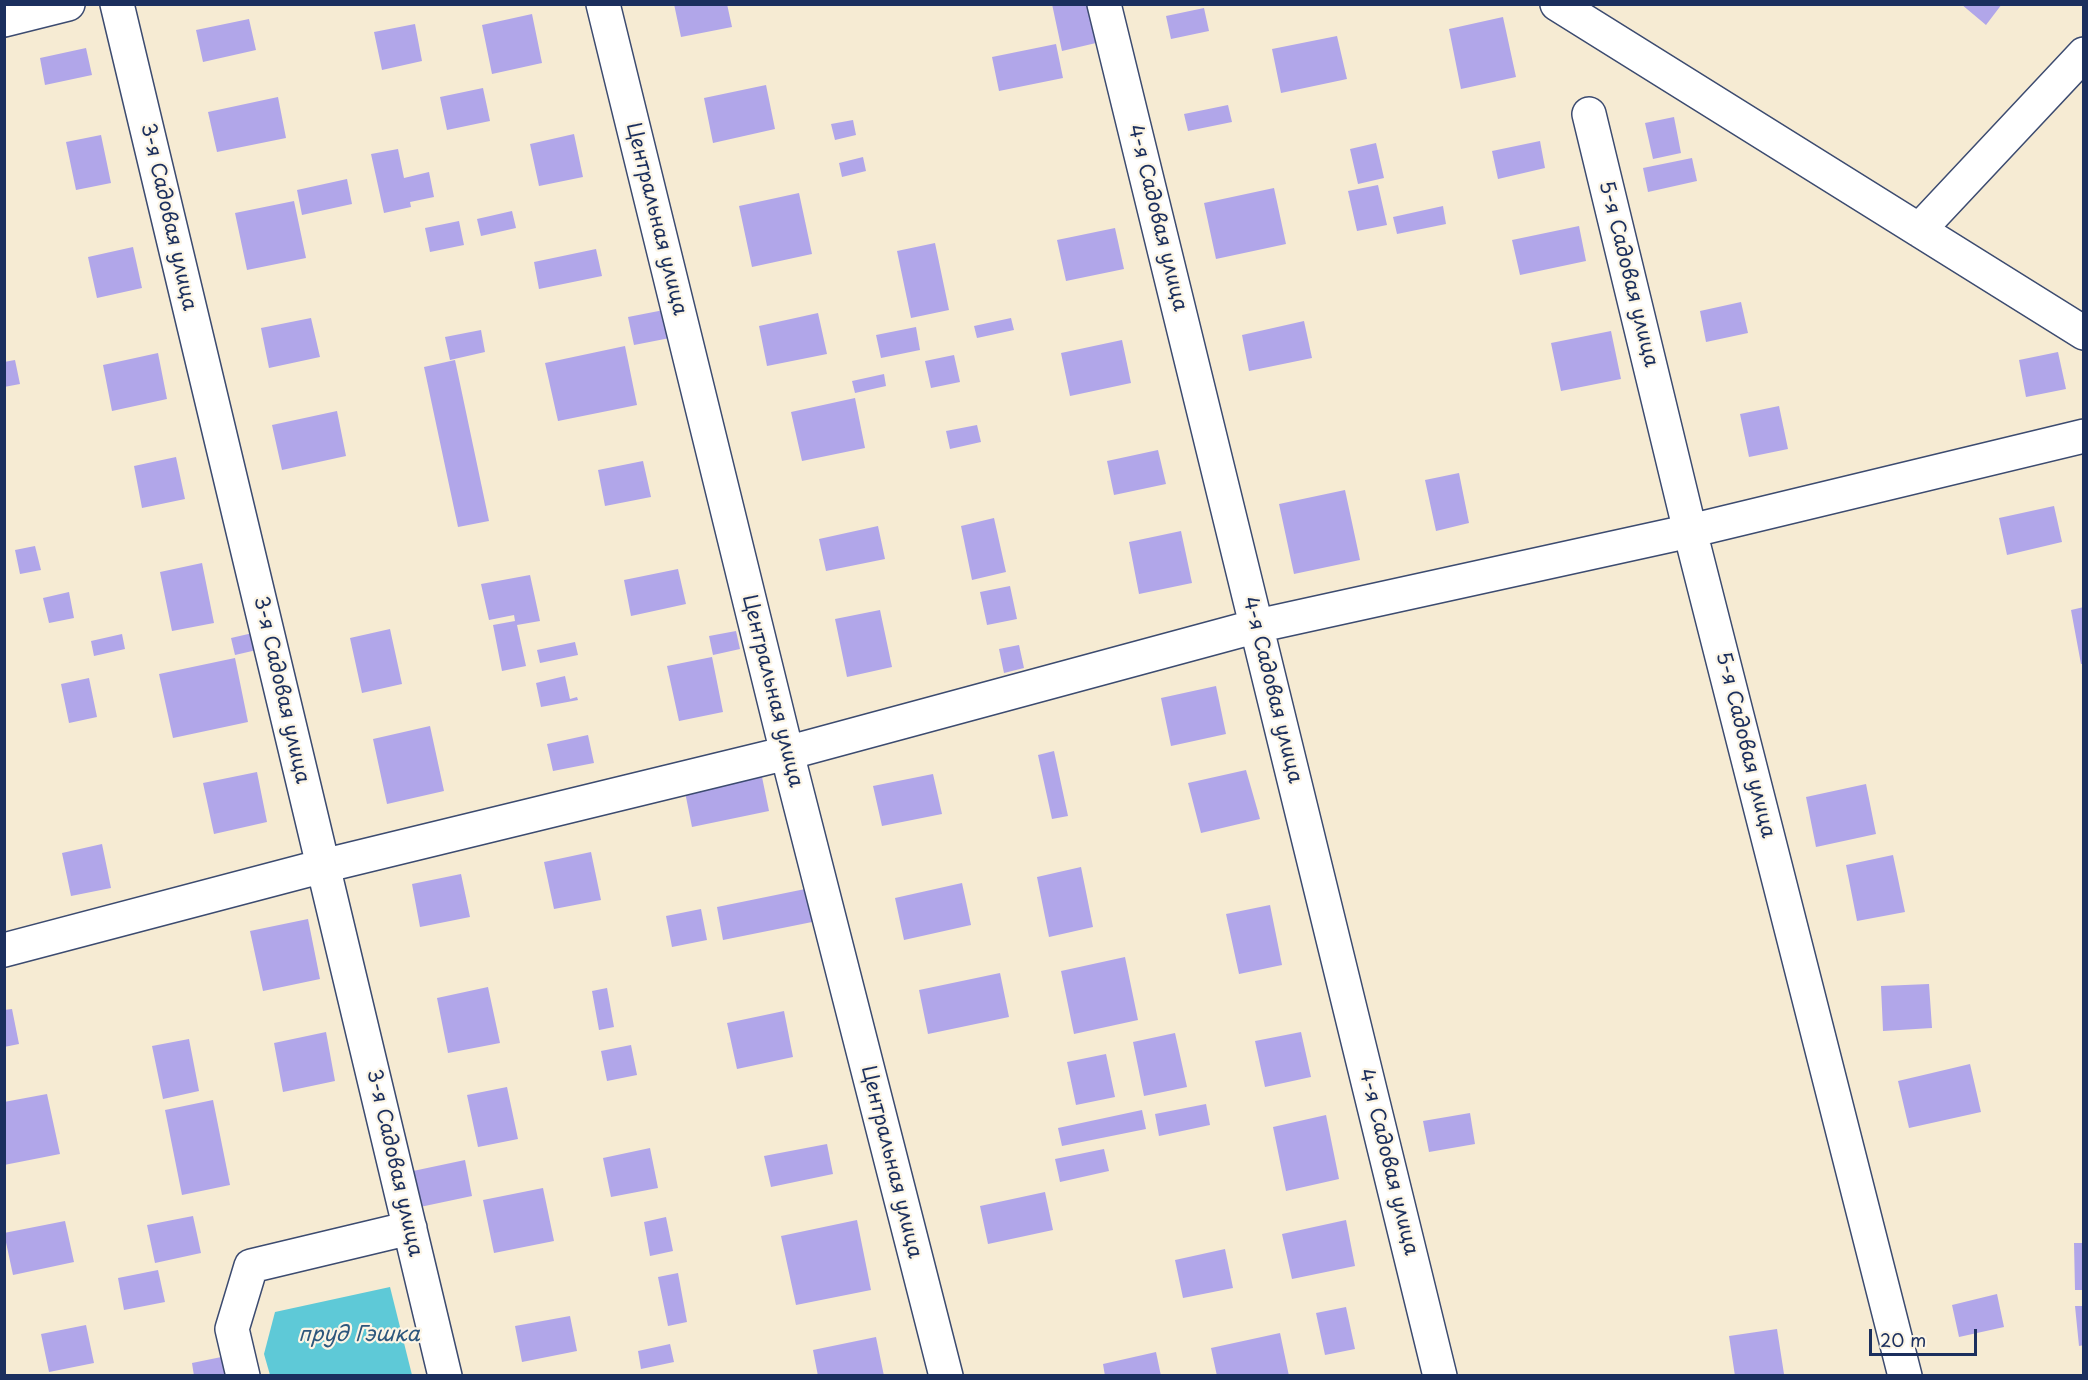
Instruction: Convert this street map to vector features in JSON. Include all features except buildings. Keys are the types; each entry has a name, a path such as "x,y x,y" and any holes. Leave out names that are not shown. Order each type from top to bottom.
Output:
{"street":[{"path":"4,20 68,4"},
{"name":"3-я Садовая улица","path":"117,4 445,1376"},
{"name":"Центральная улица","path":"603,4 787,753 946,1376"},
{"name":"4-я Садовая улица","path":"1104,4 1440,1376"},
{"path":"1557,4 2084,333"},
{"path":"1919,231 2084,54"},
{"name":"5-я Садовая улица","path":"1589,114 1690,531 1905,1376"},
{"path":"4,950 323,866 787,753 1257,626 1690,531 2084,436"},
{"path":"243,1376 232,1329 251,1266 410,1228"}],"water":[{"name":"пруд Гэшка","path":"390,1287 412,1375 270,1375 264,1354 275,1312"}]}
